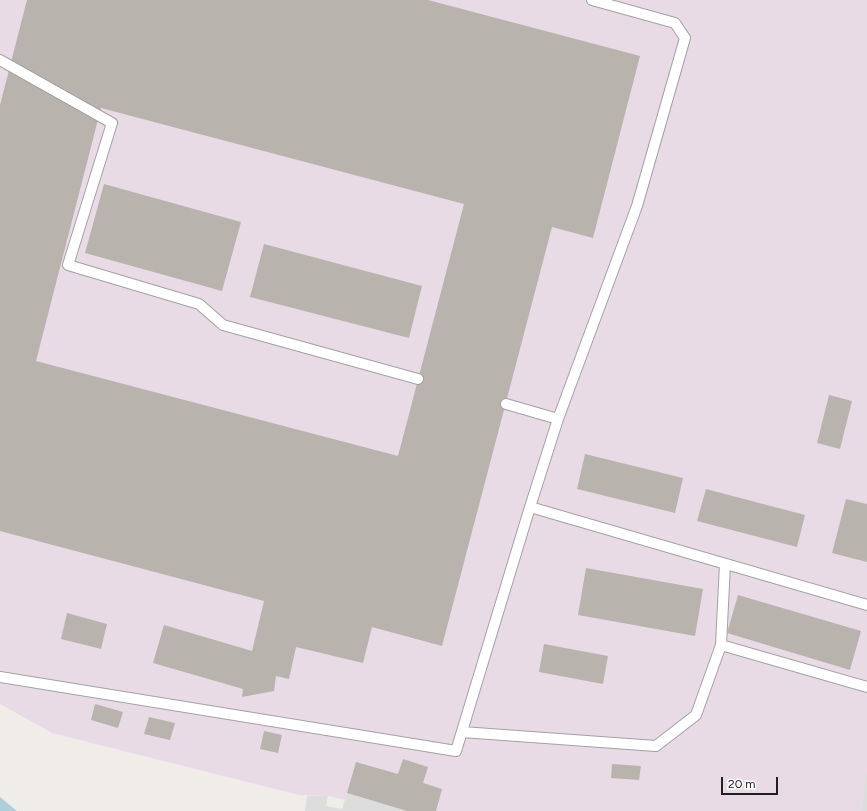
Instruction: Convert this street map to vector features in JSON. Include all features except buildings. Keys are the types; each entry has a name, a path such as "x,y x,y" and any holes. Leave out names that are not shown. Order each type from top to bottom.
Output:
{"lane":[{"path":"0,677 456,751 558,419 637,206 685,38 675,23 592,0"},
{"path":"0,60 112,123 68,265 199,304 223,325 418,379"},
{"path":"506,404 558,419"},
{"path":"530,507 867,605"},
{"path":"462,732 656,746 696,715 722,645 725,564"},
{"path":"722,645 867,687"}],"shaded area":[{"path":"0,0 867,0 867,811 407,811 347,793 345,800 328,796 299,795 52,733 0,704"},
{"path":"867,768 867,811 862,811"},
{"path":"347,793 407,811 305,811 307,796 328,796 326,806 342,809"}],"water":[{"path":"0,797 17,811 0,811"}]}
